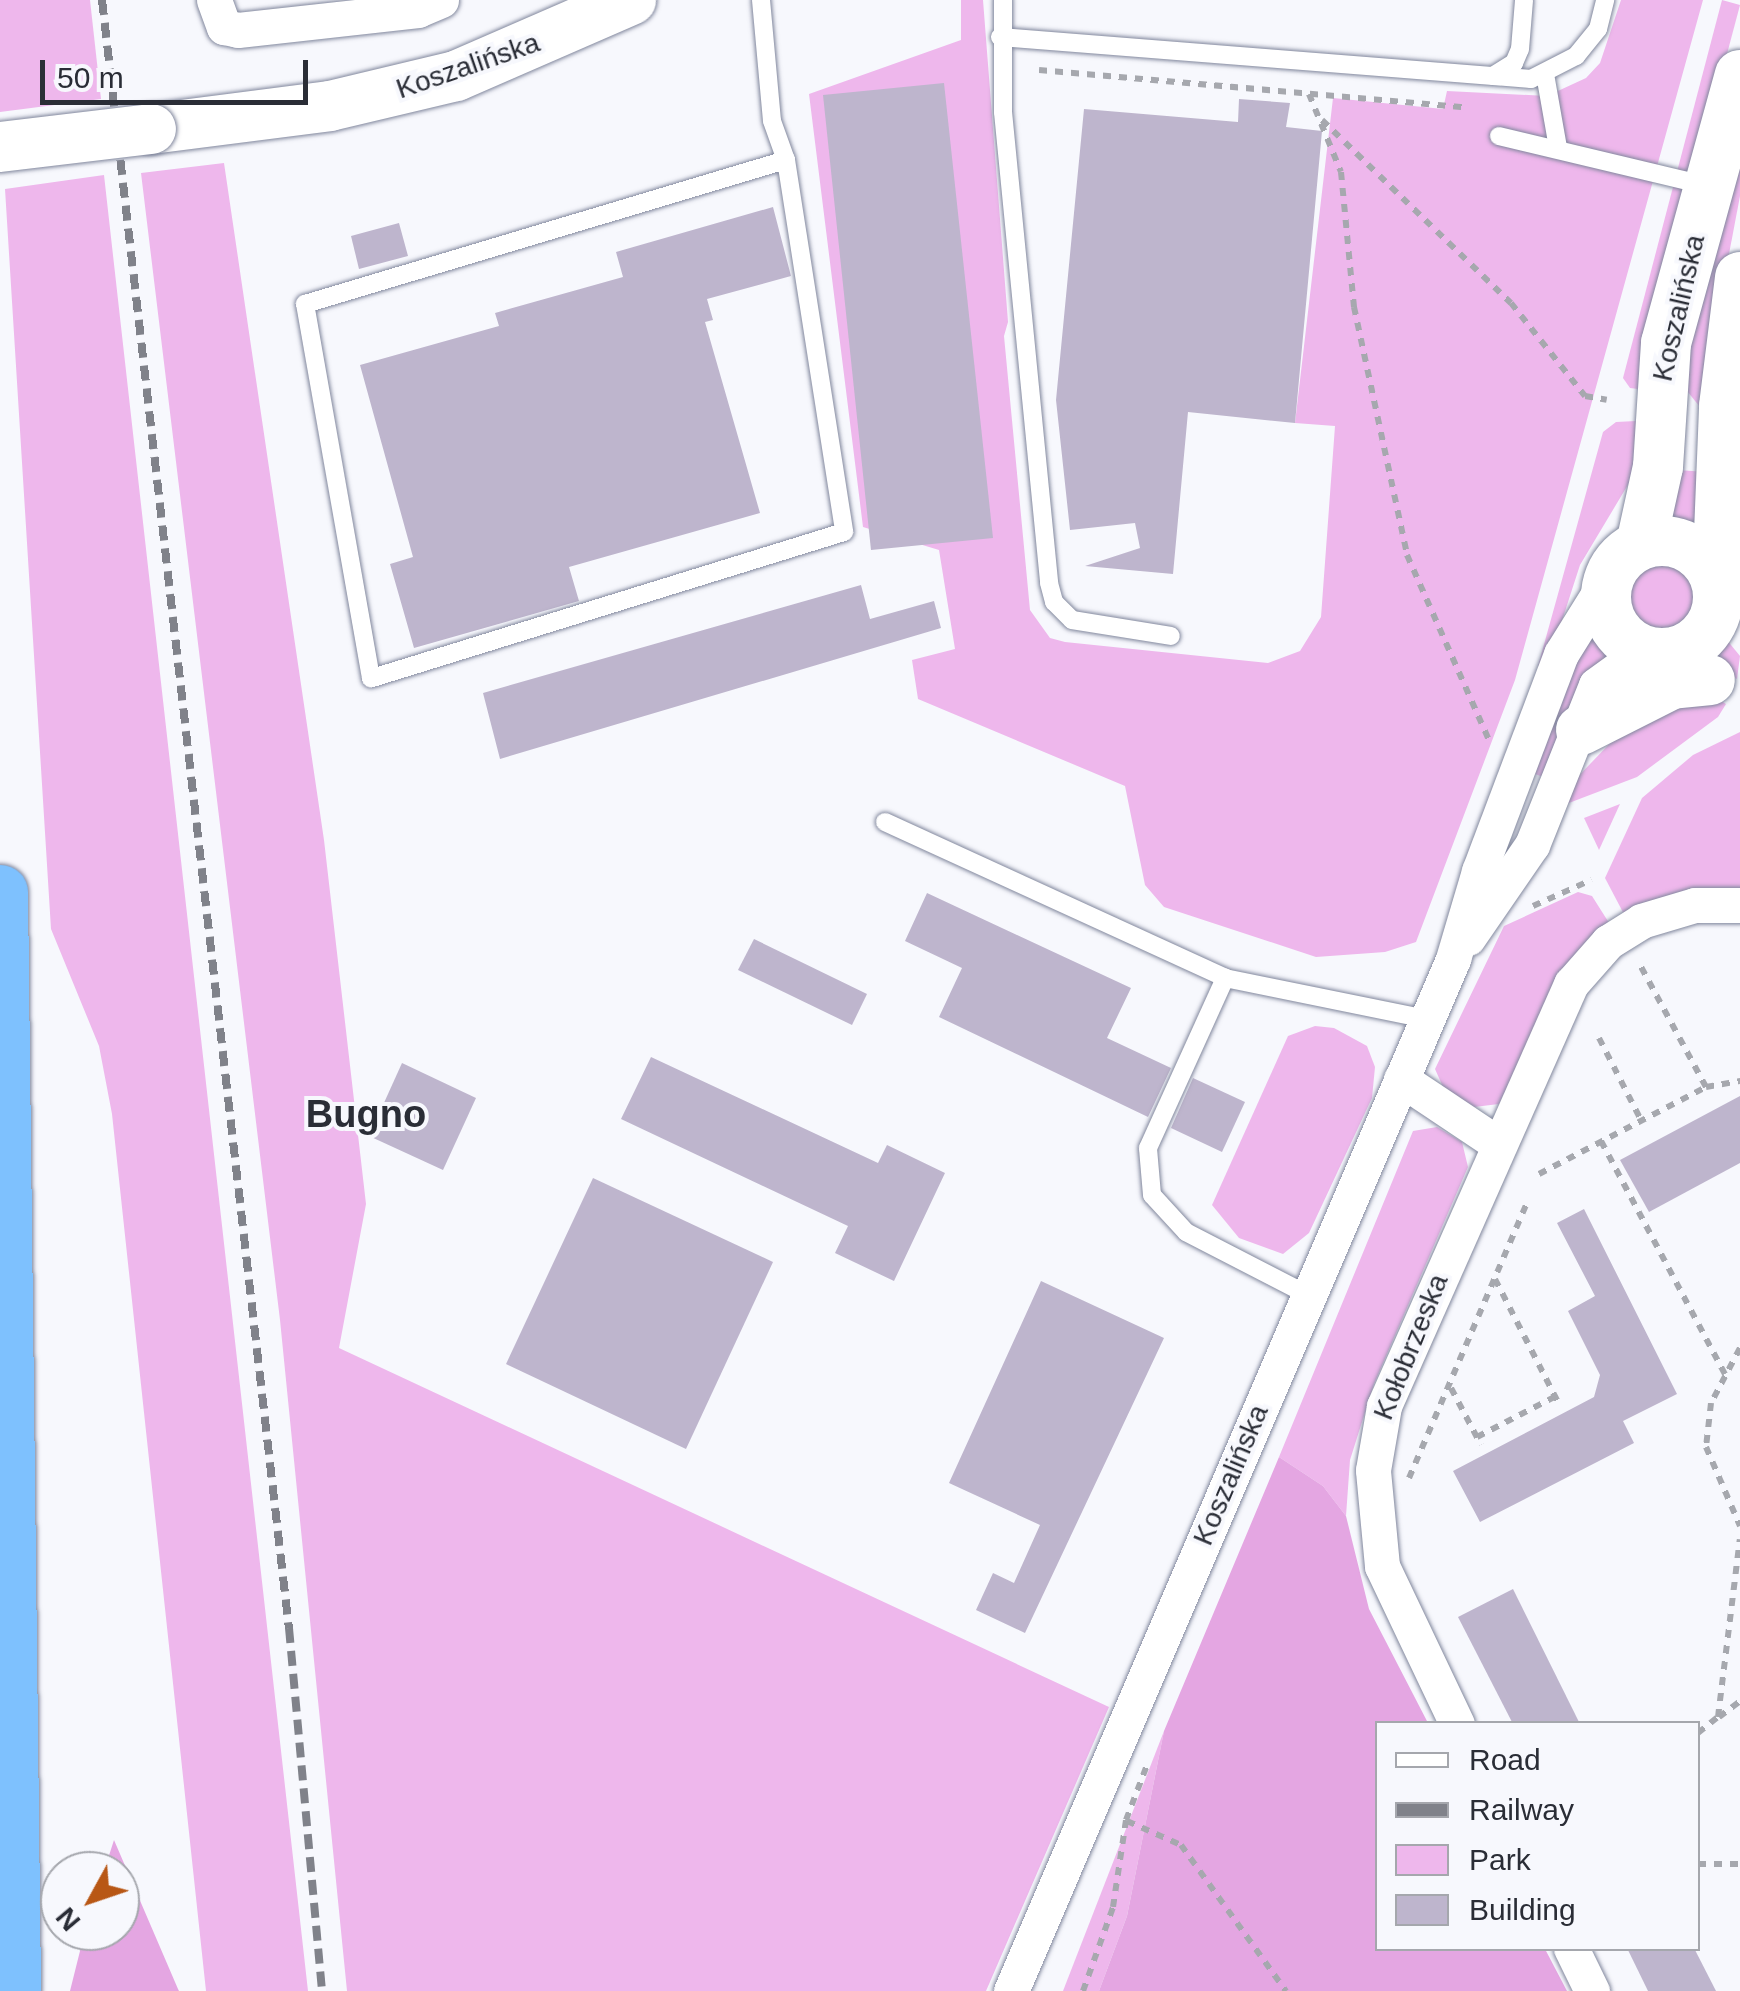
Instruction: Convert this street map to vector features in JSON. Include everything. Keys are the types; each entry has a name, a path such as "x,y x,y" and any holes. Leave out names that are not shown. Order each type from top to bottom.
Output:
{"highway":[{"path":"0,892 13,1991"}],"main road":[{"name":"Koszalińska","path":"0,147 330,106 456,76 631,0"},
{"name":"Koszalińska","path":"1641,544 1658,467 1662,360 1740,76"},
{"name":"Koszalińska","path":"1692,670 1698,641 1728,603 1724,406 1740,277"},
{"path":"1580,730 1692,670 1615,630 1605,597 1608,580 1626,552 1641,544 1688,547 1728,603"}],"street":[{"path":"214,0 224,27 238,30 418,10 441,0"},
{"name":"Koszalińska","path":"1011,1991 1453,959 1478,871 1561,654 1608,580"},
{"name":"Koszalińska","path":"1453,959 1532,845 1596,685 1692,670"},
{"name":"Kołobrzeska","path":"1456,1721 1386,1579 1373,1470 1393,1380 1563,998 1592,957 1659,914 1695,905 1740,906"},
{"path":"1401,1079 1498,1144"},
{"path":"1572,1951 1592,1991"}],"lane":[{"path":"762,0 772,121 786,160 844,532 371,678 305,304 786,160"},
{"path":"1003,0 1000,37 1049,584 1054,602 1072,620 1172,636"},
{"path":"1494,76 1520,49 1524,0"},
{"path":"1000,37 1494,76 1545,74 1576,56 1598,29 1604,0"},
{"path":"1545,74 1558,148"},
{"path":"1498,136 1709,186"},
{"path":"885,822 1225,978 1427,1019"},
{"path":"1225,978 1148,1148 1152,1194 1186,1232 1308,1295"}],"path":[{"path":"1039,70 1466,108"},
{"path":"1309,94 1341,172 1354,307 1407,555 1498,757"},
{"path":"1318,116 1511,303 1586,396 1607,400"},
{"path":"1634,954 1706,1087"},
{"path":"1599,1038 1641,1120"},
{"path":"1539,1174 1706,1087 1740,1081"},
{"path":"1601,1141 1725,1374"},
{"path":"1407,1482 1528,1200"},
{"path":"1451,1387 1479,1441 1557,1399 1495,1278"},
{"path":"1740,1348 1711,1403 1706,1446 1740,1526"},
{"path":"1718,1718 1740,1539"},
{"path":"1700,1732 1740,1701"},
{"path":"1083,1991 1113,1907 1126,1820 1147,1776 1148,1757"},
{"path":"1126,1820 1181,1845 1286,1991"},
{"path":"1700,1864 1740,1864"}],"green space":[{"path":"0,0 90,0 101,99 0,112"},
{"path":"961,0 983,0 1008,322 1004,336 1030,610 1050,638 1065,642 1268,663 1300,651 1321,617 1335,426 1295,423 1333,98 1443,109 1447,91 1547,96 1586,78 1600,63 1621,0 1703,0 1515,680 1416,942 1385,952 1316,957 1164,907 1145,885 1125,786 918,699 912,660 955,649 939,550 863,527 809,94 961,40"},
{"path":"1722,0 1740,5 1638,389 1630,388 1623,378"},
{"path":"1740,155 1740,196 1700,407 1687,391 1683,351"},
{"path":"224,163 324,840 366,1204 339,1348 1109,1707 986,1991 347,1991 280,1320 141,173"},
{"path":"104,175 308,1991 206,1991 112,1114 99,1046 51,929 5,189"},
{"path":"1636,421 1632,478 1580,565 1545,673 1538,666 1603,432 1616,422"},
{"path":"1678,470 1706,472 1702,536 1670,522"},
{"path":"1662,562 1685,572 1695,595 1685,618 1662,628 1639,618 1629,595 1639,572"},
{"path":"1594,622 1619,658 1548,779 1530,772 1577,644"},
{"path":"1722,634 1740,656 1737,679 1694,659"},
{"path":"1721,701 1726,704 1718,717 1637,777 1561,806 1569,786 1637,715"},
{"path":"1740,732 1740,892 1626,918 1605,878 1642,798 1693,755"},
{"path":"1620,804 1599,850 1584,818"},
{"path":"1578,892 1592,896 1611,926 1553,991 1499,1104 1474,1107 1443,1087 1435,1069 1504,926"},
{"path":"1315,1026 1334,1028 1367,1046 1375,1067 1372,1098 1309,1233 1283,1254 1239,1238 1212,1205 1288,1036"},
{"path":"1437,1127 1462,1142 1468,1167 1374,1384 1350,1460 1346,1516 1323,1486 1279,1457 1413,1131"},
{"path":"1164,1731 1127,1916 1099,1991 1063,1991"}],"shaded area":[{"path":"1279,1457 1323,1486 1346,1516 1369,1609 1427,1721 1375,1721 1375,1951 1546,1951 1567,1991 1099,1991 1127,1916 1164,1731"},
{"path":"140,1900 179,1991 70,1991 80,1951 140,1951"}],"building":[{"path":"944,83 993,538 871,550 823,95"},
{"path":"1239,99 1290,103 1286,127 1322,131 1295,423 1188,412 1173,574 1085,566 1140,548 1135,523 1070,530 1056,400 1084,109 1238,122"},
{"path":"773,207 791,276 707,299 713,320 705,322 760,513 569,567 579,601 414,648 390,564 413,557 360,365 499,326 495,313 623,277 616,252"},
{"path":"399,223 408,256 359,269 351,236"},
{"path":"861,585 870,619 934,601 941,628 500,759 483,693"},
{"path":"927,893 1131,988 1107,1038 1171,1068 1148,1117 939,1017 962,968 905,941"},
{"path":"754,939 867,994 852,1025 738,970"},
{"path":"651,1057 878,1163 887,1145 945,1173 894,1281 835,1253 848,1226 621,1119"},
{"path":"402,1063 476,1098 443,1170 369,1136"},
{"path":"1193,1078 1245,1102 1222,1152 1171,1128"},
{"path":"1740,1096 1740,1163 1649,1212 1620,1160"},
{"path":"593,1178 773,1262 686,1449 506,1364"},
{"path":"1584,1209 1677,1394 1623,1421 1634,1443 1480,1522 1453,1471 1594,1397 1600,1375 1568,1311 1595,1296 1557,1223"},
{"path":"1041,1281 1164,1338 1025,1633 976,1610 993,1573 1014,1583 1040,1525 949,1483"},
{"path":"1513,1589 1579,1721 1511,1721 1458,1617"},
{"path":"1628,1951 1696,1951 1716,1991 1648,1991"}],"railway":[{"path":"102,0 289,1628 322,1991"}],"district":[{"name":"Bugno","path":"366,1115"}]}
